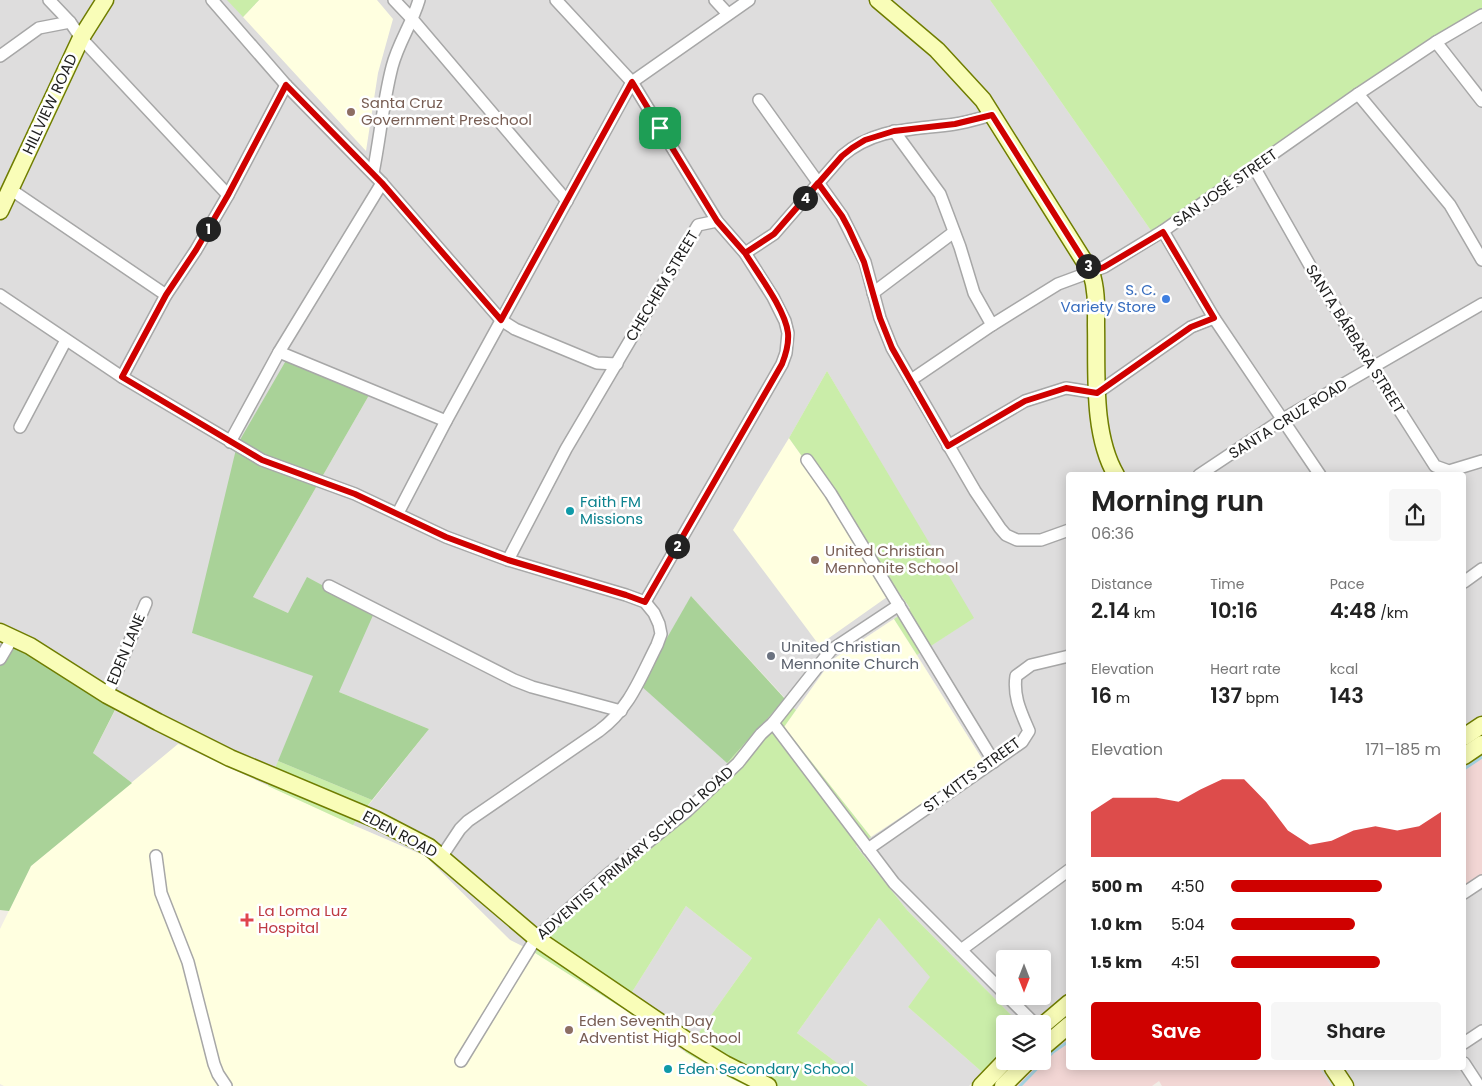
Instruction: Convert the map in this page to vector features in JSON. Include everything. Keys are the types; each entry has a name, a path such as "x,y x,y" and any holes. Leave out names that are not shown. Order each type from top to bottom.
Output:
{"street":[{"path":"49,0 70,22 81,38 228,195"},
{"name":"HILLVIEW ROAD","path":"0,211 81,38 104,0"},
{"path":"212,0 286,85 373,173 501,320 515,329 596,363 617,364"},
{"path":"394,0 567,201"},
{"path":"373,173 392,67 401,40 413,20 419,0"},
{"path":"556,0 632,82 717,221 745,253 773,297 785,321 788,333 786,353 782,364 645,602"},
{"path":"715,0 728,14"},
{"path":"398,513 446,420 632,82 749,0"},
{"path":"878,0 952,65 983,100 1091,272 1096,299 1097,393 1104,445 1115,472"},
{"name":"SAN JOSÉ STREET","path":"911,380 992,325 1058,284 1104,267 1163,232 1358,94 1436,42 1482,15"},
{"path":"0,56 39,28 70,22"},
{"path":"1436,42 1482,101"},
{"path":"122,377 166,295 196,250 228,195 286,85"},
{"path":"1358,94 1450,205 1482,260"},
{"path":"759,100 842,216 864,262 892,348 975,491 1006,535 1016,540 1035,540 1066,531"},
{"path":"745,253 774,234 842,156 865,140 894,131 955,124 992,115"},
{"path":"894,131 940,194 974,293 992,325"},
{"name":"SANTA BÁRBARA STREET","path":"1254,167 1317,278 1440,472 1482,461"},
{"path":"230,442 279,352 382,183"},
{"path":"10,189 166,295"},
{"name":"CHECHEM STREET","path":"508,560 566,449 617,364 632,334 698,225 717,221"},
{"path":"873,293 954,232"},
{"path":"1163,232 1214,318 1318,472"},
{"path":"0,295 122,377 262,460 336,486 398,513 446,537 508,560 645,602 654,613 661,634 653,653 621,711 599,731 468,821 460,829 442,856"},
{"name":"SANTA CRUZ ROAD","path":"1204,472 1283,419 1482,304"},
{"path":"948,446 1025,401 1066,388 1097,393 1191,327 1214,318"},
{"path":"20,427 66,340"},
{"path":"279,352 446,420"},
{"path":"807,460 832,494 994,762"},
{"path":"1466,581 1482,569"},
{"path":"329,586 514,680 532,687 621,711"},
{"name":"EDEN LANE","path":"107,695 146,603"},
{"name":"ADVENTIST PRIMARY SCHOOL ROAD","path":"461,1061 536,938 607,875 687,811 738,763 761,734 773,723 831,650 899,605"},
{"path":"0,658 6,635"},
{"name":"EDEN ROAD","path":"6,635 107,695 230,758 375,819 424,843 442,856 536,938 689,1042 725,1064 768,1086"},
{"name":"ST. KITTS STREET","path":"868,849 1022,742 1029,731 1016,701 1014,688 1016,676 1031,666 1066,657"},
{"path":"773,723 894,883 996,985"},
{"path":"1466,736 1482,725"},
{"path":"1466,755 1482,744"},
{"path":"156,856 161,893 188,962 214,1064 226,1086"},
{"path":"961,950 1066,872"},
{"path":"1466,892 1482,880"},
{"path":"1016,1005 1026,1015"},
{"path":"1051,1027 1066,1007"},
{"path":"1051,1034 1066,1026"},
{"path":"1466,1042 1482,1031"},
{"path":"1466,1066 1479,1086"},
{"path":"980,1086 996,1070"},
{"path":"1003,1086 1019,1070"},
{"path":"1334,1070 1345,1086"}],"shaded area":[{"path":"0,0 990,0 1152,232 1482,11 1482,716 1466,727 1466,472 1066,472 1066,996 1043,1015 1011,1015 1001,1005 1051,1005 1051,950 996,950 996,1000 907,910 856,846 984,762 917,655 973,618 827,371 789,438 910,608 832,660 796,710 691,596 735,770 532,951 510,940 425,856 353,825 429,729 339,692 288,613 253,597 372,390 192,633 314,676 268,786 179,744 132,783 93,753 118,705 0,664"},
{"name":"Santa Cruz Government Preschool","path":"259,0 377,0 393,19 378,73 366,151 243,17"},
{"name":"United Christian Mennonite School","path":"789,438 897,590 819,645 733,530"},
{"path":"894,619 984,762 871,837 784,727 832,660"},
{"name":"La Loma Luz Hospital","path":"178,744 353,825 425,856 510,940 532,951 622,1008 685,1052 747,1086 4,1086 0,1084 0,929 31,866"},
{"path":"1482,751 1482,881 1466,893 1466,763"},
{"path":"1482,881 1482,1086 1331,1086 1320,1070 1466,1070 1466,893"},
{"path":"686,906 752,958 685,1052 622,1008"},
{"path":"879,918 931,977 908,1007 982,1072 969,1086 868,1086 797,1033"},
{"path":"1066,1036 1066,1070 1320,1070 1331,1086 1162,1086 1159,1081 1152,1086 1009,1086 1026,1070 1051,1070 1051,1049"}],"green space":[{"path":"227,0 259,0 243,17"},
{"path":"990,0 1482,0 1482,11 1152,232"},
{"path":"288,357 372,390 253,597 288,613 307,577 374,613 339,692 429,729 372,800 278,761 313,676 192,633 237,445"},
{"path":"827,371 974,618 917,655 894,619 910,608 789,438"},
{"path":"691,596 785,699 727,763 640,685"},
{"path":"12,645 118,704 93,753 132,783 31,866 9,911 0,910 0,664"},
{"path":"785,699 796,710 784,727 871,837 856,846 907,910 996,1000 996,1005 1001,1005 1011,1015 996,1015 996,1058 982,1072 908,1007 930,977 879,918 797,1033 868,1086 747,1086 685,1052 752,958 686,906 622,1008 532,951 735,770 727,763"},
{"path":"278,761 372,800 353,825 268,786"}],"waterway":[{"path":"1466,768 1482,757"},
{"path":"1020,1086 1053,1052 1066,1043"}],"place":[{"name":"Santa Cruz Government Preschool","path":"351,112"},
{"name":"S. C. Variety Store","path":"1166,299"},
{"name":"Faith FM Missions","path":"570,511"},
{"name":"United Christian Mennonite School","path":"815,560"},
{"name":"United Christian Mennonite Church","path":"771,656"},
{"name":"La Loma Luz Hospital","path":"247,920"},
{"name":"Eden Seventh Day Adventist High School","path":"569,1030"},
{"name":"Eden Secondary School","path":"668,1069"}],"route":[{"path":"660,128 632,82 501,320 382,183 286,85 228,195 196,250 166,295 122,377 262,460 336,486 398,513 446,537 508,560 645,602 782,364 786,353 788,333 785,321 773,297 745,253 774,234 818,183 842,156 865,140 894,131 955,124 992,115 1091,272 1104,267 1163,232 1214,318 1191,327 1097,393 1066,388 1025,401 948,446 892,348 880,318 857,244 842,216 818,183 783,224 774,234 766,240 745,253 717,221 660,128"}]}
